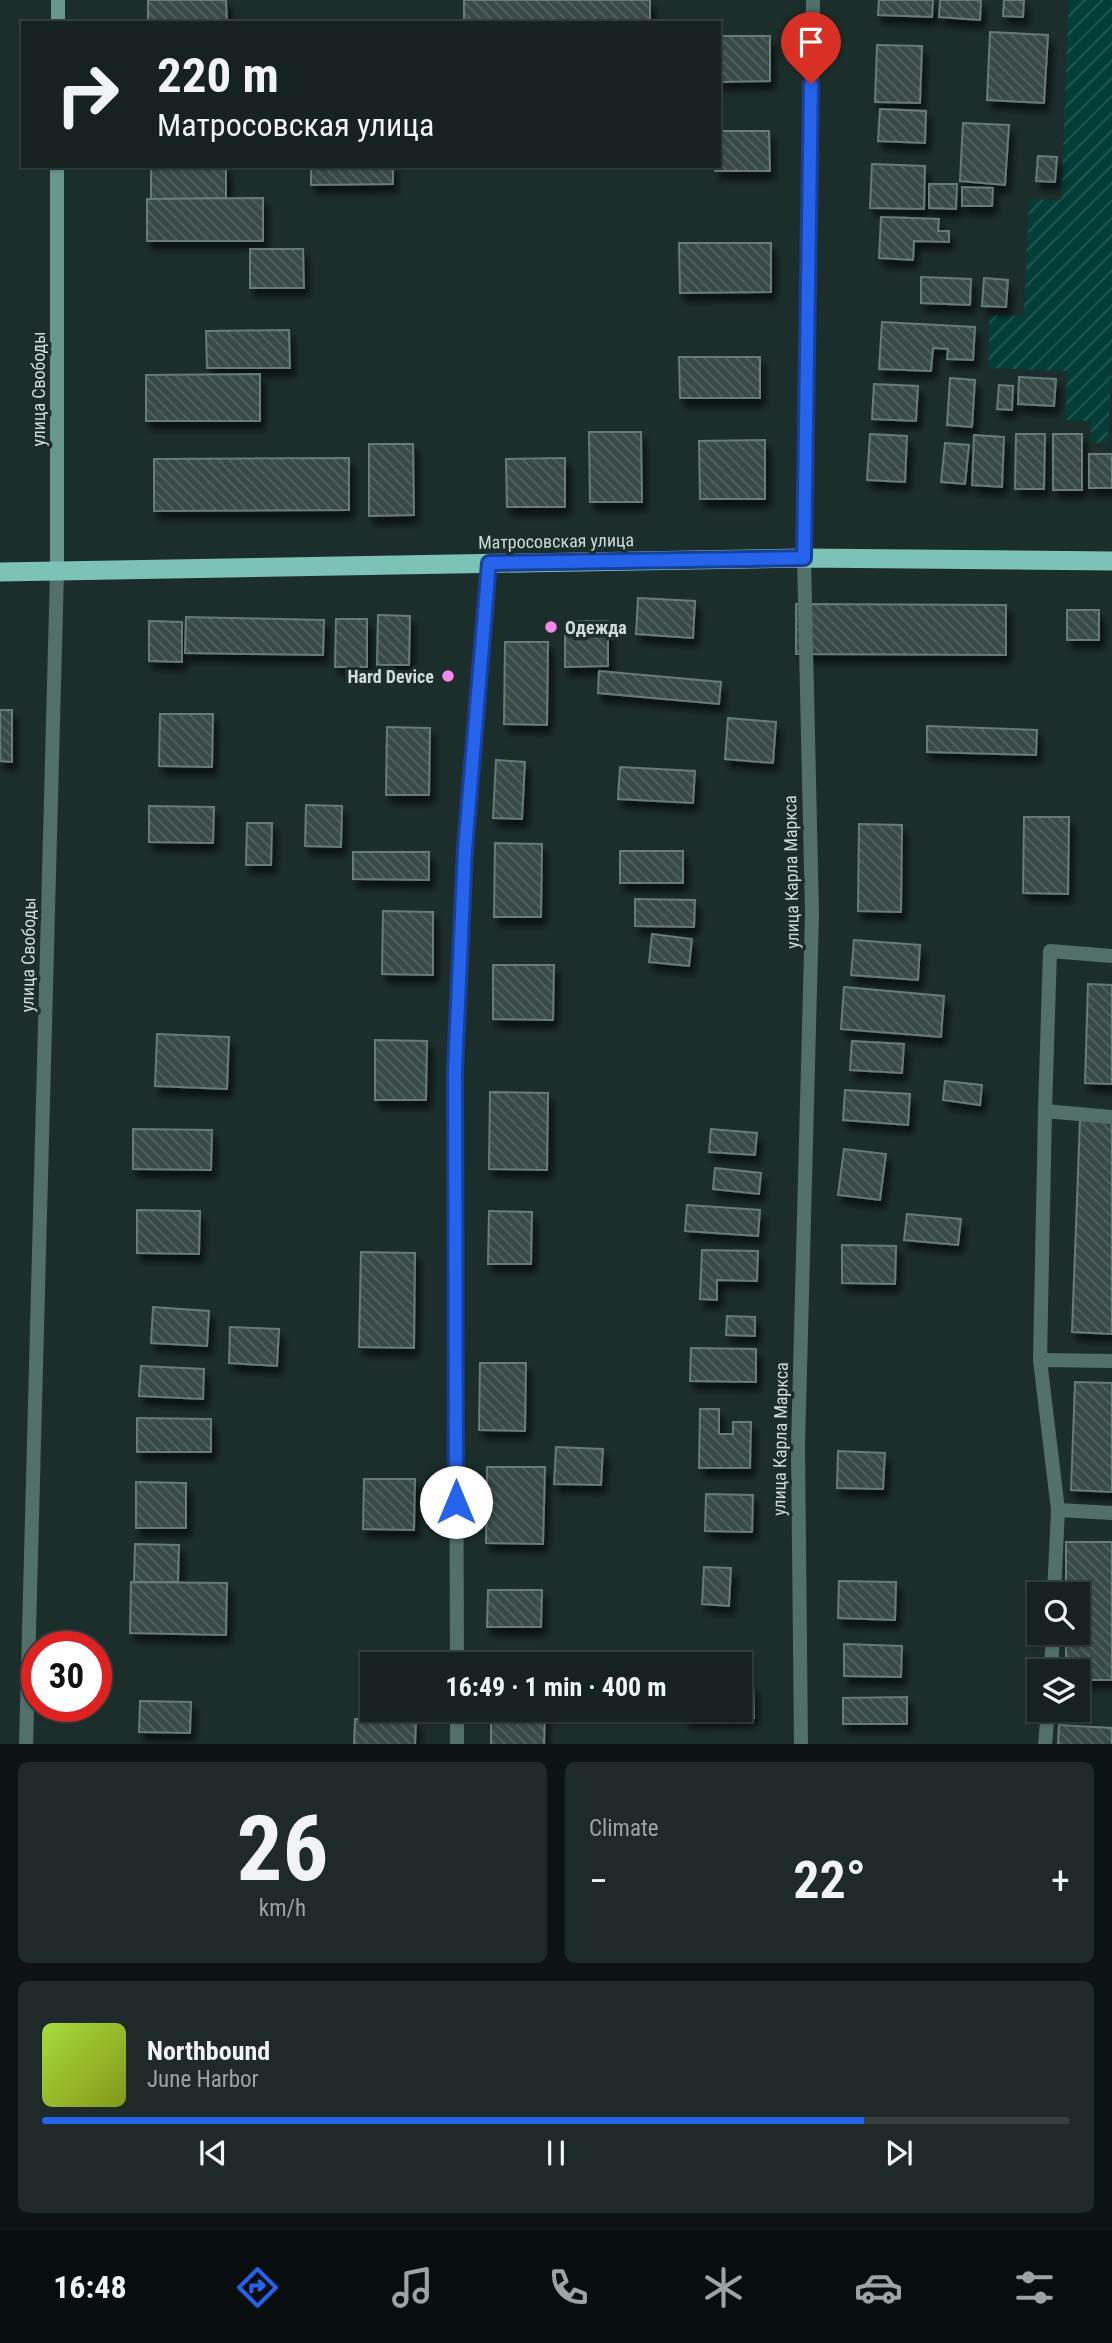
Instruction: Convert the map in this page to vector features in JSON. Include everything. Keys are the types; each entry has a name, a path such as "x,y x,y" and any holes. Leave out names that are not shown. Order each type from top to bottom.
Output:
{"highway":[{"name":"Матросовская улица","path":"0,572 804,558 1112,561"}],"main road":[{"path":"58,0 58,21"},
{"name":"улица Свободы","path":"57,168 57,571"}],"street":[{"name":"улица Карла Маркса","path":"801,1744 799,1432 812,913 804,558 813,0"},
{"path":"457,1652 455,1069 465,849 489,563"},
{"name":"улица Свободы","path":"26,1744 57,571"},
{"path":"1055,1582 1058,1510 1040,1360 1050,951 1112,956"},
{"path":"1045,1111 1112,1117"},
{"path":"1040,1360 1112,1361"},
{"path":"1058,1510 1112,1513"},
{"path":"457,1722 457,1744"},
{"path":"1045,1744 1047,1722"}],"green space":[{"path":"1069,0 1112,0 1112,366 1107,443 1091,443 1091,421 1065,420 1067,371 988,368 990,315 1024,316 1029,199 1061,200"}],"building":[{"path":"148,0 226,0 227,21 148,21"},
{"path":"464,0 650,0 650,21 464,21"},
{"path":"879,0 933,0 932,17 878,15"},
{"path":"940,0 981,0 980,20 939,17"},
{"path":"1004,0 1024,0 1023,17 1003,16"},
{"path":"990,32 1048,35 1044,103 987,100"},
{"path":"721,36 770,36 770,81 721,82"},
{"path":"877,45 922,46 920,103 875,102"},
{"path":"880,109 926,111 925,143 878,141"},
{"path":"963,123 1009,125 1005,185 960,181"},
{"path":"721,131 769,131 770,171 715,171 715,168 721,168"},
{"path":"1038,156 1057,157 1055,182 1036,181"},
{"path":"872,164 925,166 924,209 870,208"},
{"path":"151,168 226,168 226,198 151,199"},
{"path":"311,168 393,168 393,184 311,185"},
{"path":"929,184 957,184 956,209 929,208"},
{"path":"962,187 993,188 992,206 962,206"},
{"path":"263,198 263,241 147,241 147,199"},
{"path":"881,217 939,219 938,231 949,231 949,242 914,241 913,260 879,258"},
{"path":"679,243 771,243 771,292 680,293"},
{"path":"250,249 303,249 304,288 250,288"},
{"path":"921,277 971,279 970,305 921,303"},
{"path":"984,278 1008,280 1006,307 982,306"},
{"path":"882,322 975,327 973,360 947,359 948,349 933,348 931,371 879,369"},
{"path":"289,330 290,368 207,368 206,331"},
{"path":"679,357 760,357 760,398 680,398"},
{"path":"260,374 260,421 146,421 146,375"},
{"path":"1019,377 1056,379 1054,406 1018,404"},
{"path":"950,378 975,380 972,427 947,425"},
{"path":"874,384 918,386 916,421 872,419"},
{"path":"999,385 1013,386 1012,410 997,409"},
{"path":"589,432 641,432 642,502 590,502"},
{"path":"870,434 907,436 905,482 867,480"},
{"path":"1016,434 1045,434 1044,489 1015,489"},
{"path":"1053,434 1082,434 1082,490 1053,490"},
{"path":"974,435 1004,437 1002,487 972,485"},
{"path":"765,440 765,499 700,499 699,441"},
{"path":"945,443 969,445 965,484 941,482"},
{"path":"369,444 413,444 414,515 369,516"},
{"path":"1089,454 1112,454 1112,488 1089,488"},
{"path":"349,458 349,510 154,511 154,459"},
{"path":"565,458 565,507 507,507 506,459"},
{"path":"638,598 695,601 693,638 636,634"},
{"path":"796,604 1006,605 1006,655 796,654"},
{"path":"1067,610 1099,610 1099,640 1067,640"},
{"path":"378,615 410,616 409,665 377,665"},
{"path":"186,617 324,620 323,655 185,653"},
{"path":"336,619 367,619 367,667 335,667"},
{"path":"149,621 182,622 182,662 149,661"},
{"path":"565,621 608,621 608,666 565,667"},
{"path":"505,642 548,642 547,725 504,724"},
{"path":"599,671 721,682 719,704 598,693"},
{"path":"0,710 12,710 12,762 0,761"},
{"path":"160,714 213,714 212,767 159,766"},
{"path":"728,718 776,722 773,763 725,759"},
{"path":"927,726 1037,730 1036,755 927,752"},
{"path":"387,727 430,728 429,795 386,795"},
{"path":"496,760 525,762 522,819 493,818"},
{"path":"620,767 695,771 693,803 618,799"},
{"path":"306,805 342,806 341,847 305,846"},
{"path":"149,806 214,807 213,843 149,842"},
{"path":"1024,817 1069,817 1068,894 1023,893"},
{"path":"247,823 272,823 271,865 246,865"},
{"path":"859,824 902,825 901,912 858,911"},
{"path":"495,843 542,844 541,917 494,917"},
{"path":"620,851 683,851 683,883 620,883"},
{"path":"353,852 429,852 429,880 353,879"},
{"path":"635,899 695,900 694,927 635,926"},
{"path":"383,911 433,912 433,975 382,974"},
{"path":"652,934 692,939 689,966 649,962"},
{"path":"854,940 920,945 918,980 851,975"},
{"path":"493,965 554,965 553,1020 493,1019"},
{"path":"1088,984 1112,985 1112,1084 1085,1083"},
{"path":"844,987 944,996 941,1037 841,1029"},
{"path":"157,1034 229,1037 227,1089 155,1086"},
{"path":"375,1040 427,1041 426,1100 375,1100"},
{"path":"852,1041 904,1044 902,1073 850,1070"},
{"path":"945,1081 982,1085 980,1105 943,1100"},
{"path":"845,1090 910,1094 908,1125 843,1120"},
{"path":"490,1092 548,1093 547,1170 489,1169"},
{"path":"1080,1120 1112,1121 1112,1334 1072,1332"},
{"path":"133,1129 212,1130 211,1170 133,1169"},
{"path":"711,1129 757,1133 755,1155 709,1152"},
{"path":"844,1149 886,1154 880,1200 838,1195"},
{"path":"715,1168 761,1173 759,1194 713,1189"},
{"path":"687,1205 760,1210 758,1236 685,1231"},
{"path":"137,1210 200,1211 199,1254 137,1253"},
{"path":"489,1211 532,1212 531,1264 488,1264"},
{"path":"907,1214 961,1219 958,1245 904,1240"},
{"path":"842,1245 896,1246 895,1284 842,1283"},
{"path":"702,1250 758,1251 757,1281 717,1280 717,1300 700,1299"},
{"path":"361,1252 415,1253 414,1348 359,1347"},
{"path":"153,1307 209,1311 207,1346 151,1343"},
{"path":"727,1316 755,1317 755,1336 726,1335"},
{"path":"230,1327 279,1329 277,1366 229,1363"},
{"path":"691,1348 756,1349 756,1382 690,1381"},
{"path":"480,1363 526,1363 525,1431 479,1430"},
{"path":"141,1366 204,1369 203,1399 139,1396"},
{"path":"1075,1382 1112,1383 1112,1492 1071,1490"},
{"path":"700,1409 719,1409 719,1434 733,1434 733,1422 751,1422 750,1468 699,1468"},
{"path":"137,1418 211,1419 211,1452 137,1452"},
{"path":"556,1447 603,1449 601,1485 554,1484"},
{"path":"838,1451 885,1453 883,1489 837,1488"},
{"path":"487,1467 545,1467 543,1544 486,1543"},
{"path":"364,1479 415,1479 414,1530 363,1529"},
{"path":"136,1482 186,1483 186,1528 136,1528"},
{"path":"706,1494 753,1495 752,1532 705,1531"},
{"path":"1066,1542 1112,1542 1112,1680 1090,1680 1090,1659 1066,1659 1066,1645 1090,1645 1090,1582 1066,1582"},
{"path":"135,1544 179,1545 178,1582 134,1582"},
{"path":"704,1567 731,1568 729,1606 702,1604"},
{"path":"839,1581 896,1582 895,1620 838,1618"},
{"path":"131,1582 227,1583 226,1635 130,1633"},
{"path":"488,1590 542,1590 541,1627 487,1627"},
{"path":"844,1644 902,1646 901,1677 844,1676"},
{"path":"752,1685 753,1685 752,1718"},
{"path":"907,1697 907,1724 843,1724 843,1698"},
{"path":"140,1701 191,1702 190,1733 139,1732"},
{"path":"355,1719 360,1719 360,1722 416,1722 415,1744 354,1744"},
{"path":"491,1722 545,1722 544,1744 491,1744"},
{"path":"1059,1725 1112,1728 1112,1744 1058,1744"}],"place":[{"name":"Одежда","path":"551,627"},
{"name":"Hard Device","path":"448,676"}],"route":[{"path":"456,1502 455,1069 465,849 489,563 804,558 811,84"}]}
